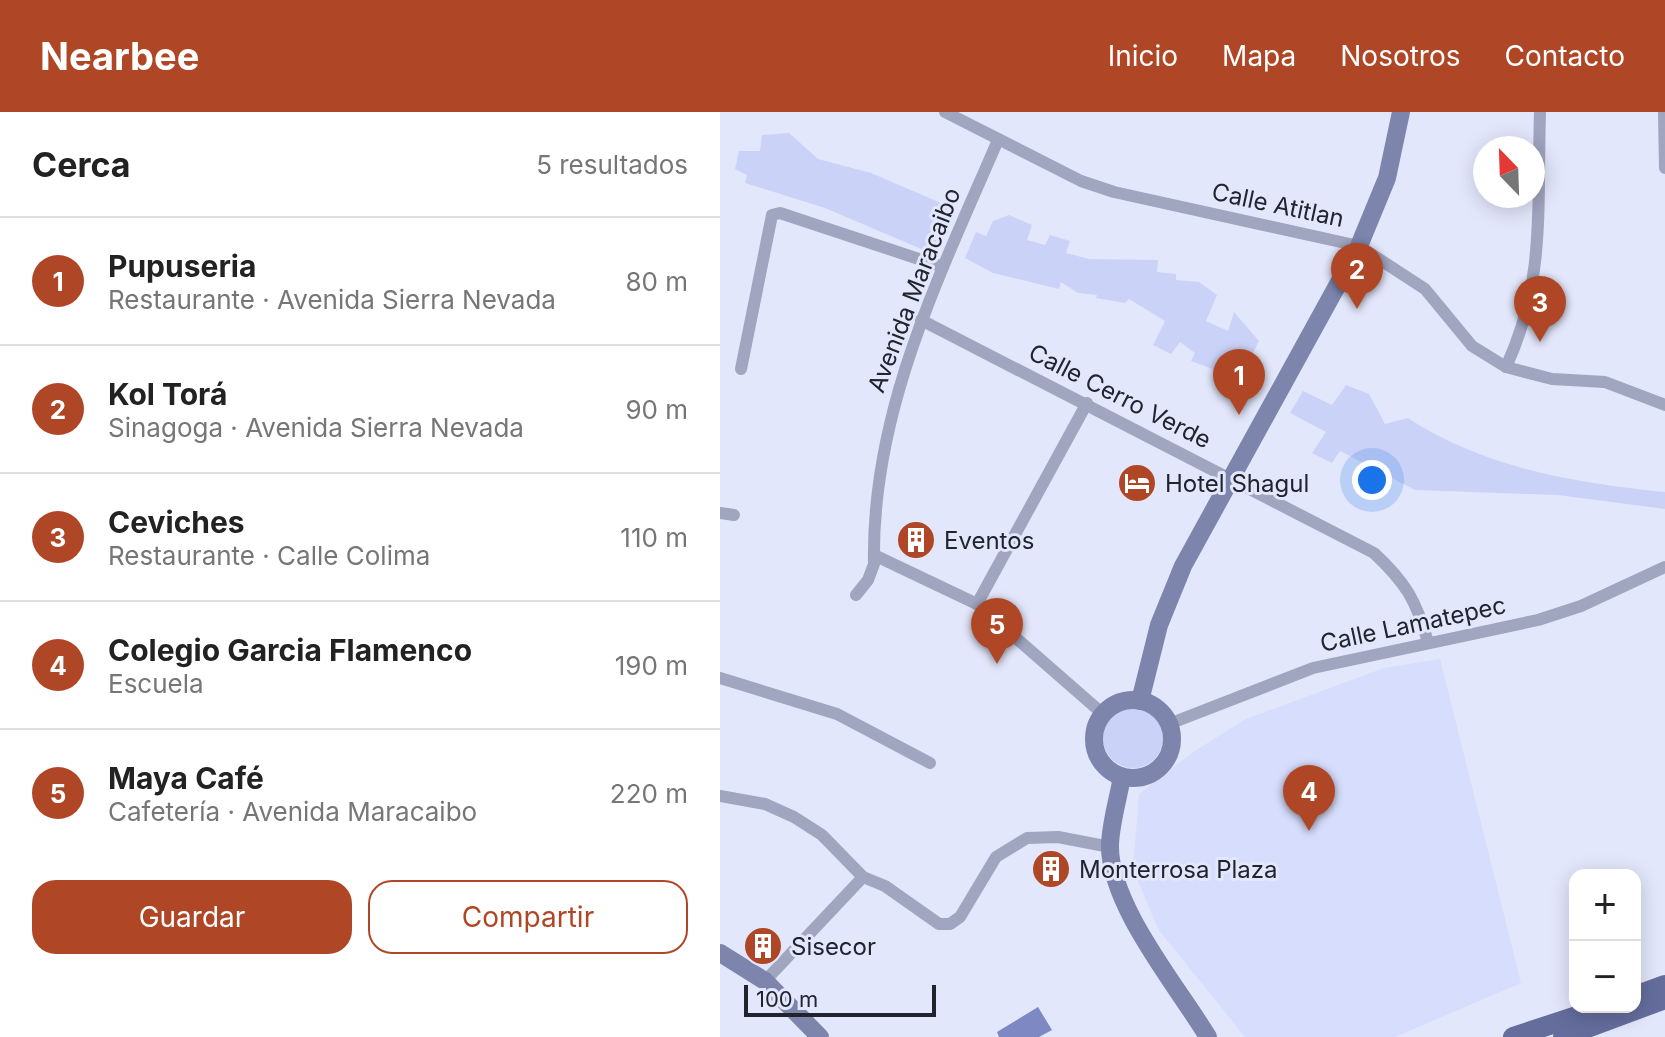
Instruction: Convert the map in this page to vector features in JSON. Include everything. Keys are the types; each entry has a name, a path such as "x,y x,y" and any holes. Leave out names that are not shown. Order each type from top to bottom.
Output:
{"main road":[{"path":"1641,994 1665,985"},
{"path":"1563,1037 1665,999"},
{"path":"1513,1037 1586,1013"}],"street":[{"name":"Calle Atitlan","path":"945,112 998,140 1114,192 1359,246 1425,289 1472,346 1506,367 1552,379 1605,382 1664,404"},
{"path":"1140,701 1170,596 1230,476 1359,246 1387,178 1401,112"},
{"path":"1506,367 1526,319 1536,276 1540,112"},
{"path":"1664,112 1665,168"},
{"name":"Avenida Maracaibo","path":"856,595 868,580 874,555 887,425 921,320 998,140"},
{"path":"741,369 772,215 780,213 857,236 943,267"},
{"name":"Calle Cerro Verde","path":"921,320 1230,476 1374,553 1401,578 1411,593 1428,642"},
{"path":"977,604 1087,403"},
{"path":"720,513 734,515"},
{"path":"874,555 977,604 1103,714"},
{"name":"Calle Lamatepec","path":"1169,724 1313,668 1538,620 1581,606 1665,567"},
{"path":"720,678 837,714 930,763"},
{"path":"1140,701 1158,709 1169,724 1172,745 1162,765 1144,777 1122,777 1103,765 1094,745 1097,723 1116,704 1140,701"},
{"path":"1122,777 1110,847 1134,927 1208,1037"},
{"path":"720,796 765,804 794,817 822,835 863,877 885,886 939,924 950,924 960,917 992,863 1007,847 1027,838 1041,836 1110,847"},
{"path":"765,981 863,877"},
{"path":"720,953 765,981 820,1037"}],"shaded area":[{"path":"789,133 818,159 871,173 948,206 933,254 825,208 745,183 747,175 735,169 739,151 760,151 762,135"},
{"path":"1009,215 1032,225 1027,240 1045,245 1050,235 1070,241 1066,253 1089,259 1158,260 1157,272 1176,274 1176,280 1199,282 1217,295 1206,321 1228,331 1234,312 1259,341 1240,379 1191,361 1195,353 1180,342 1171,354 1153,345 1165,321 1129,299 1125,303 1096,298 1097,295 1078,293 1061,282 1059,289 993,273 965,258 976,232 986,236 993,221"},
{"path":"1346,385 1369,394 1385,424 1408,418 1437,435 1499,461 1564,478 1665,492 1665,509 1558,495 1415,490 1340,451 1332,463 1312,453 1326,432 1290,413 1303,391 1332,405"},
{"path":"1440,659 1521,983 1395,1037 1245,1037 1158,929 1133,869 1139,794 1193,752 1246,719 1384,668"},
{"path":"1133,708 1154,717 1163,738 1154,759 1133,768 1112,759 1103,738 1112,717"}],"water":[{"path":"1038,1007 1052,1030 1039,1037 999,1037 997,1032"}],"place":[{"name":"Kol Torá","path":"1357,309"},
{"name":"Ceviches","path":"1540,342"},
{"name":"Pupuseria","path":"1239,415"},
{"name":"Hotel Shagul","path":"1137,483"},
{"name":"Eventos","path":"916,540"},
{"name":"Maya Café","path":"997,664"},
{"name":"Colegio Garcia Flamenco","path":"1309,831"},
{"name":"Monterrosa Plaza","path":"1051,869"},
{"name":"Sisecor","path":"763,946"}]}
